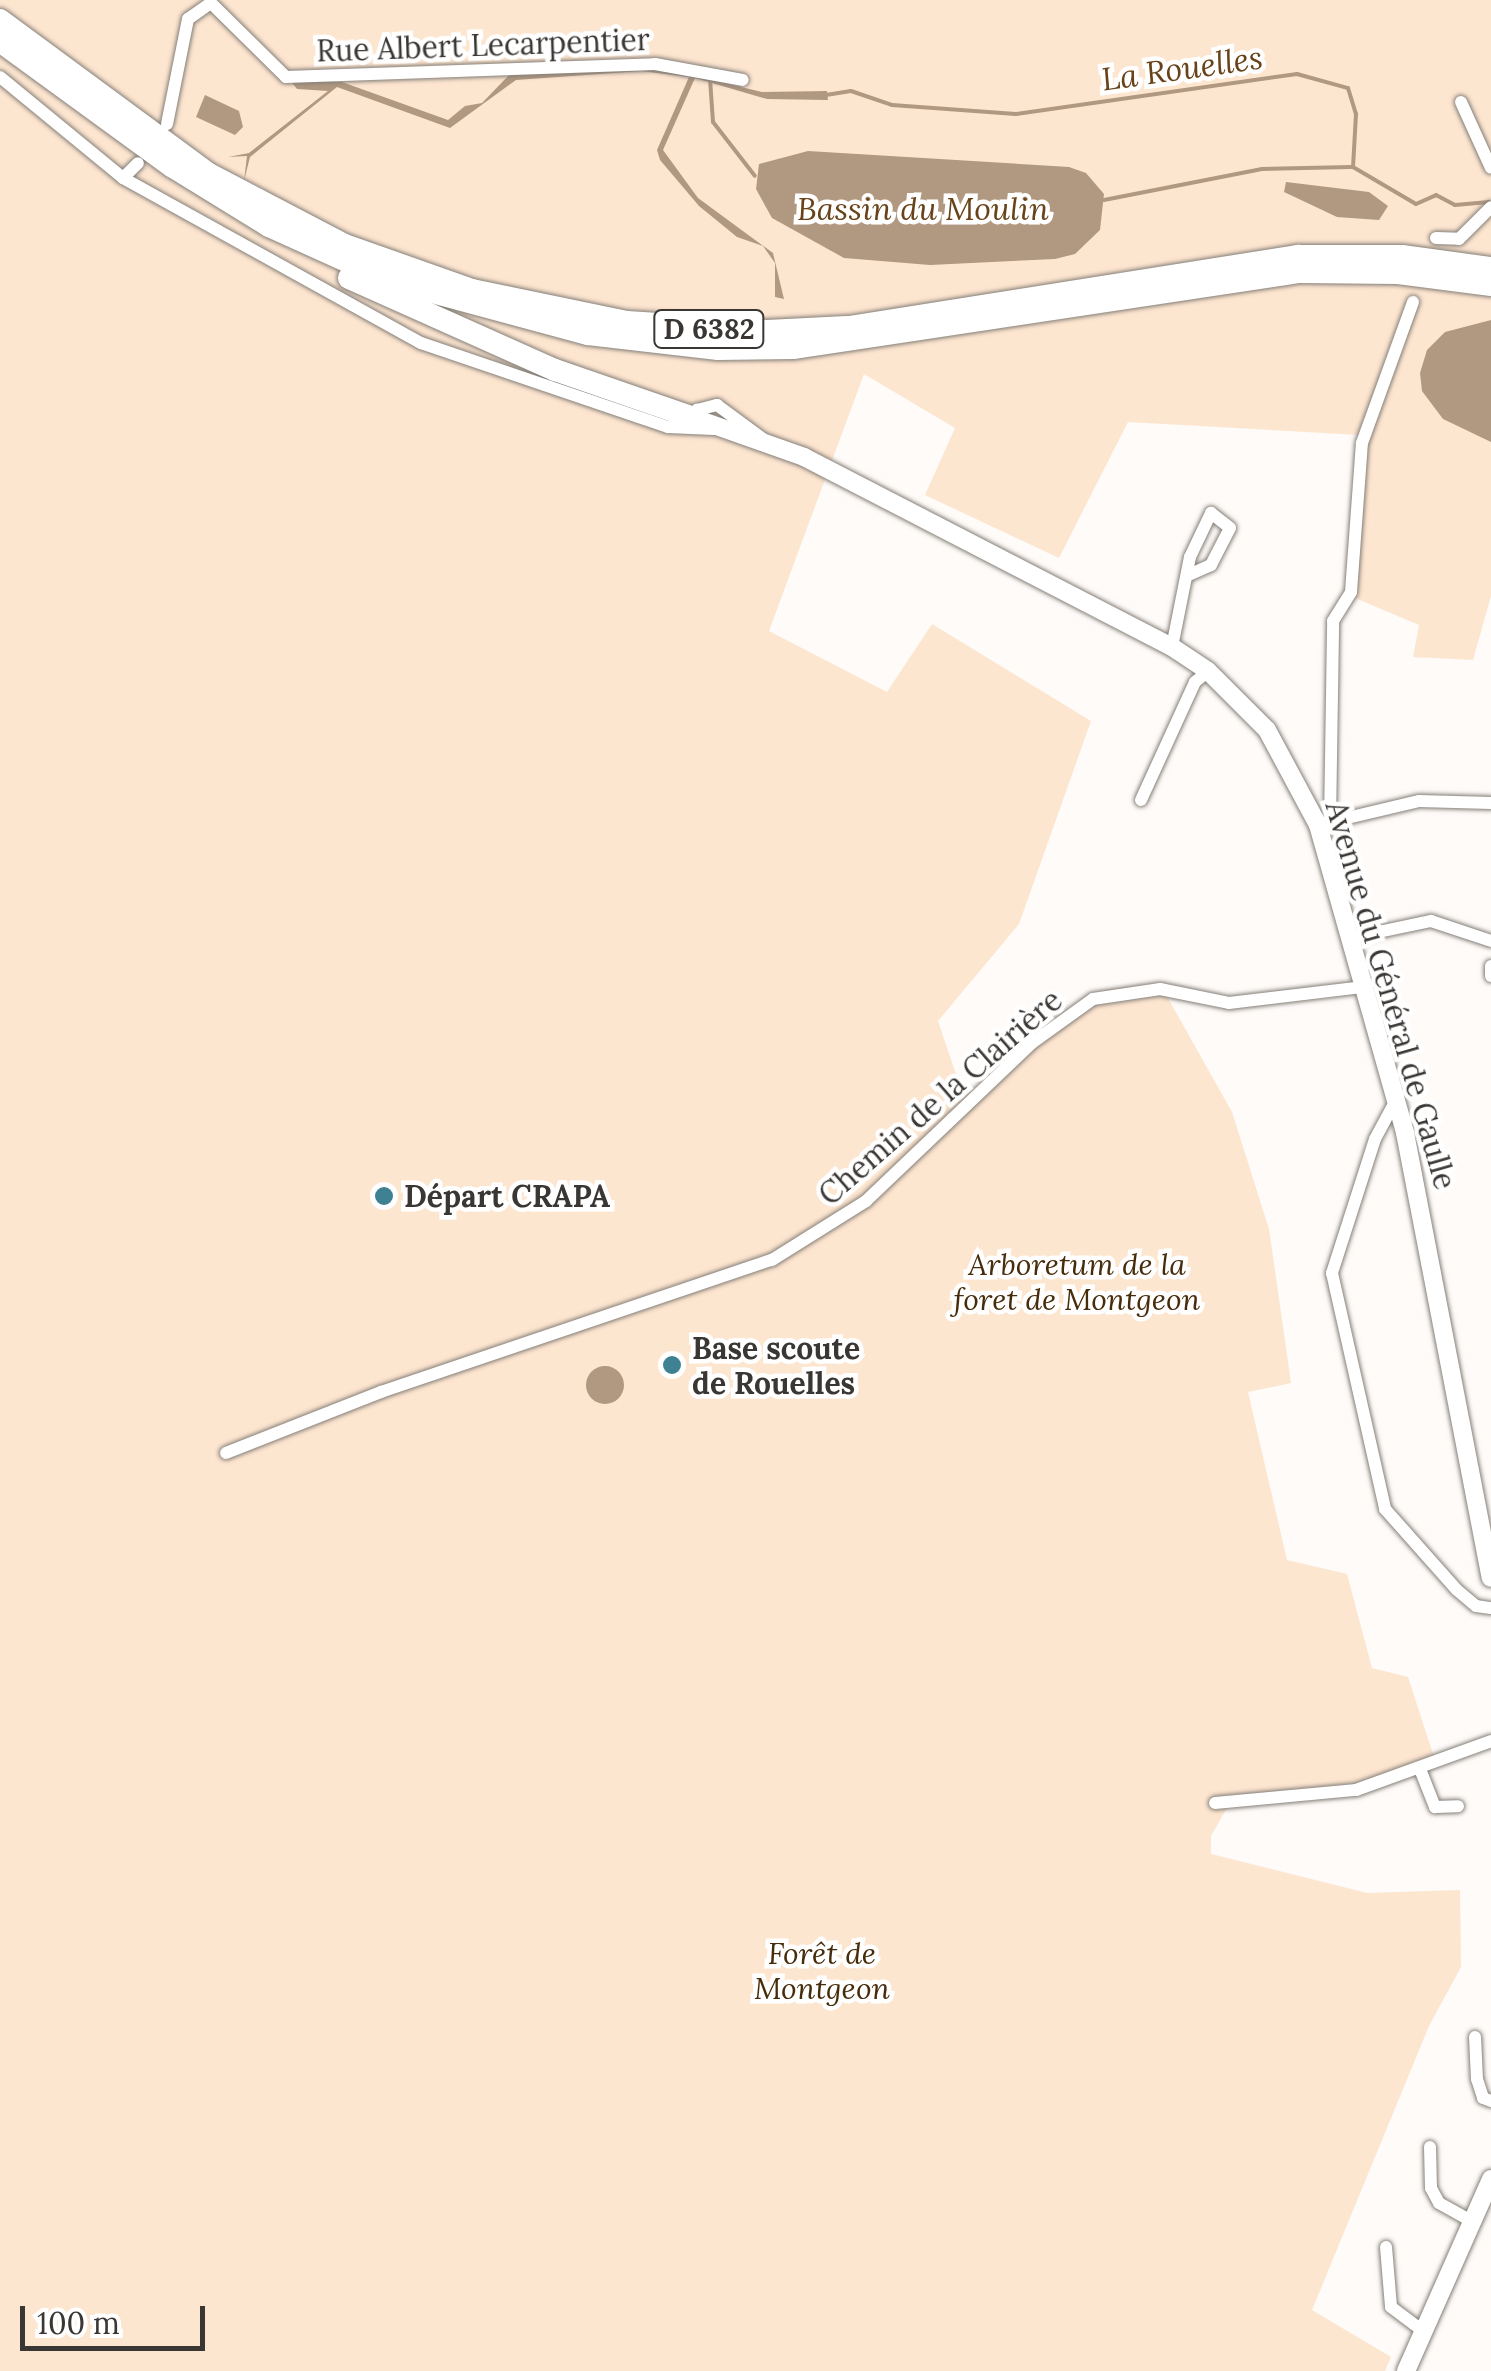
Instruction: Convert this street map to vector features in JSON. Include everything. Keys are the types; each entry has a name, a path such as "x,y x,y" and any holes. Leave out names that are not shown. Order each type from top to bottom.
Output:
{"highway":[{"name":"D 6382","path":"0,20 209,174 345,245 472,290 611,320 768,331 849,326 1230,262 1354,254 1485,267"},
{"name":"D 6382","path":"0,42 173,168 269,226 391,281 534,323 642,343 718,349 863,342 1299,272 1398,273 1491,285"},
{"path":"173,168 275,240 428,318 692,424"}],"street":[{"name":"Rue Albert Lecarpentier","path":"167,124 188,18 197,8 211,3 224,10 292,76 654,64 743,80"},
{"path":"0,77 124,178 422,343 692,424 697,410 718,405 764,440"},
{"path":"1461,102 1491,168"},
{"path":"124,178 138,163"},
{"path":"1436,238 1459,239 1490,209"},
{"path":"1413,302 1362,443 1351,592 1334,620 1324,824 1420,801 1491,803"},
{"name":"Avenue du Général de Gaulle","path":"692,424 726,428 764,440 912,512 1172,648 1208,671 1267,730 1324,824 1350,938 1429,1233 1491,1578"},
{"path":"1172,648 1190,556 1210,513 1230,528 1212,564 1189,575"},
{"path":"1141,800 1194,682 1208,671"},
{"path":"1350,938 1431,920 1468,928 1491,941"},
{"path":"1491,966 1491,976"},
{"name":"Chemin de la Clairière","path":"226,1453 381,1392 772,1260 866,1201 1032,1043 1093,999 1160,989 1229,1003 1364,987"},
{"path":"1396,1100 1375,1139 1332,1273 1385,1509 1466,1598 1491,1608"},
{"path":"1215,1803 1356,1790 1491,1742"},
{"path":"1420,1769 1435,1806 1458,1806"},
{"path":"1475,2037 1477,2078 1483,2098 1491,2101"},
{"path":"1430,2147 1431,2188 1439,2204 1471,2221"},
{"path":"1414,2367 1424,2330 1491,2180"},
{"path":"1386,2247 1392,2307 1424,2330"}],"green space":[{"path":"0,0 1491,0 1491,596 1473,660 1413,657 1419,625 1348,595 1360,435 1128,422 1059,558 925,495 955,428 864,374 769,631 887,692 932,624 1091,721 1019,924 938,1021 962,1092 974,1092 1038,1029 1083,1000 1108,989 1160,984 1232,1112 1269,1229 1291,1383 1248,1392 1287,1560 1347,1574 1372,1668 1408,1677 1434,1757 1331,1793 1232,1799 1211,1836 1211,1854 1367,1893 1460,1890 1461,1967 1429,2026 1312,2310 1391,2357 1385,2371 0,2371"}],"water":[{"path":"649,65 762,92 827,91 828,100 767,99 695,78 663,150 698,198 773,253 784,299 775,297 775,263 763,246 737,237 699,206 660,160 657,150 689,77 641,71 516,80 450,128 337,87 250,157 244,181 247,156 228,157 249,153 328,91 297,89 289,79 342,82 448,120 465,106 482,103 510,74"},
{"path":"205,95 239,111 243,127 235,135 196,117"},
{"name":"Bassin du Moulin","path":"808,151 1069,167 1086,173 1104,194 1100,230 1075,254 1055,259 930,265 844,258 772,218 756,189 759,164"},
{"path":"1286,182 1369,192 1388,206 1379,220 1337,217 1284,192"},
{"path":"1491,320 1491,442 1443,419 1422,391 1420,373 1427,350 1445,332"},
{"path":"605,1366 618,1372 624,1385 618,1398 605,1404 592,1398 586,1385 592,1372"}],"waterway":[{"name":"La Rouelles","path":"826,95 851,91 892,105 1016,114 1297,74 1348,88 1356,114 1353,167 1416,204 1436,195 1455,205 1489,202"},
{"path":"710,79 713,122 755,176"},
{"path":"1104,200 1262,169 1351,167"}],"place":[{"name":"Départ CRAPA","path":"384,1196"},
{"name":"Base scoute de Rouelles","path":"672,1365"}],"park label":[{"name":"Arboretum de la foret de Montgeon","path":"1077,1281"},
{"name":"Forêt de Montgeon","path":"822,1970"}]}
